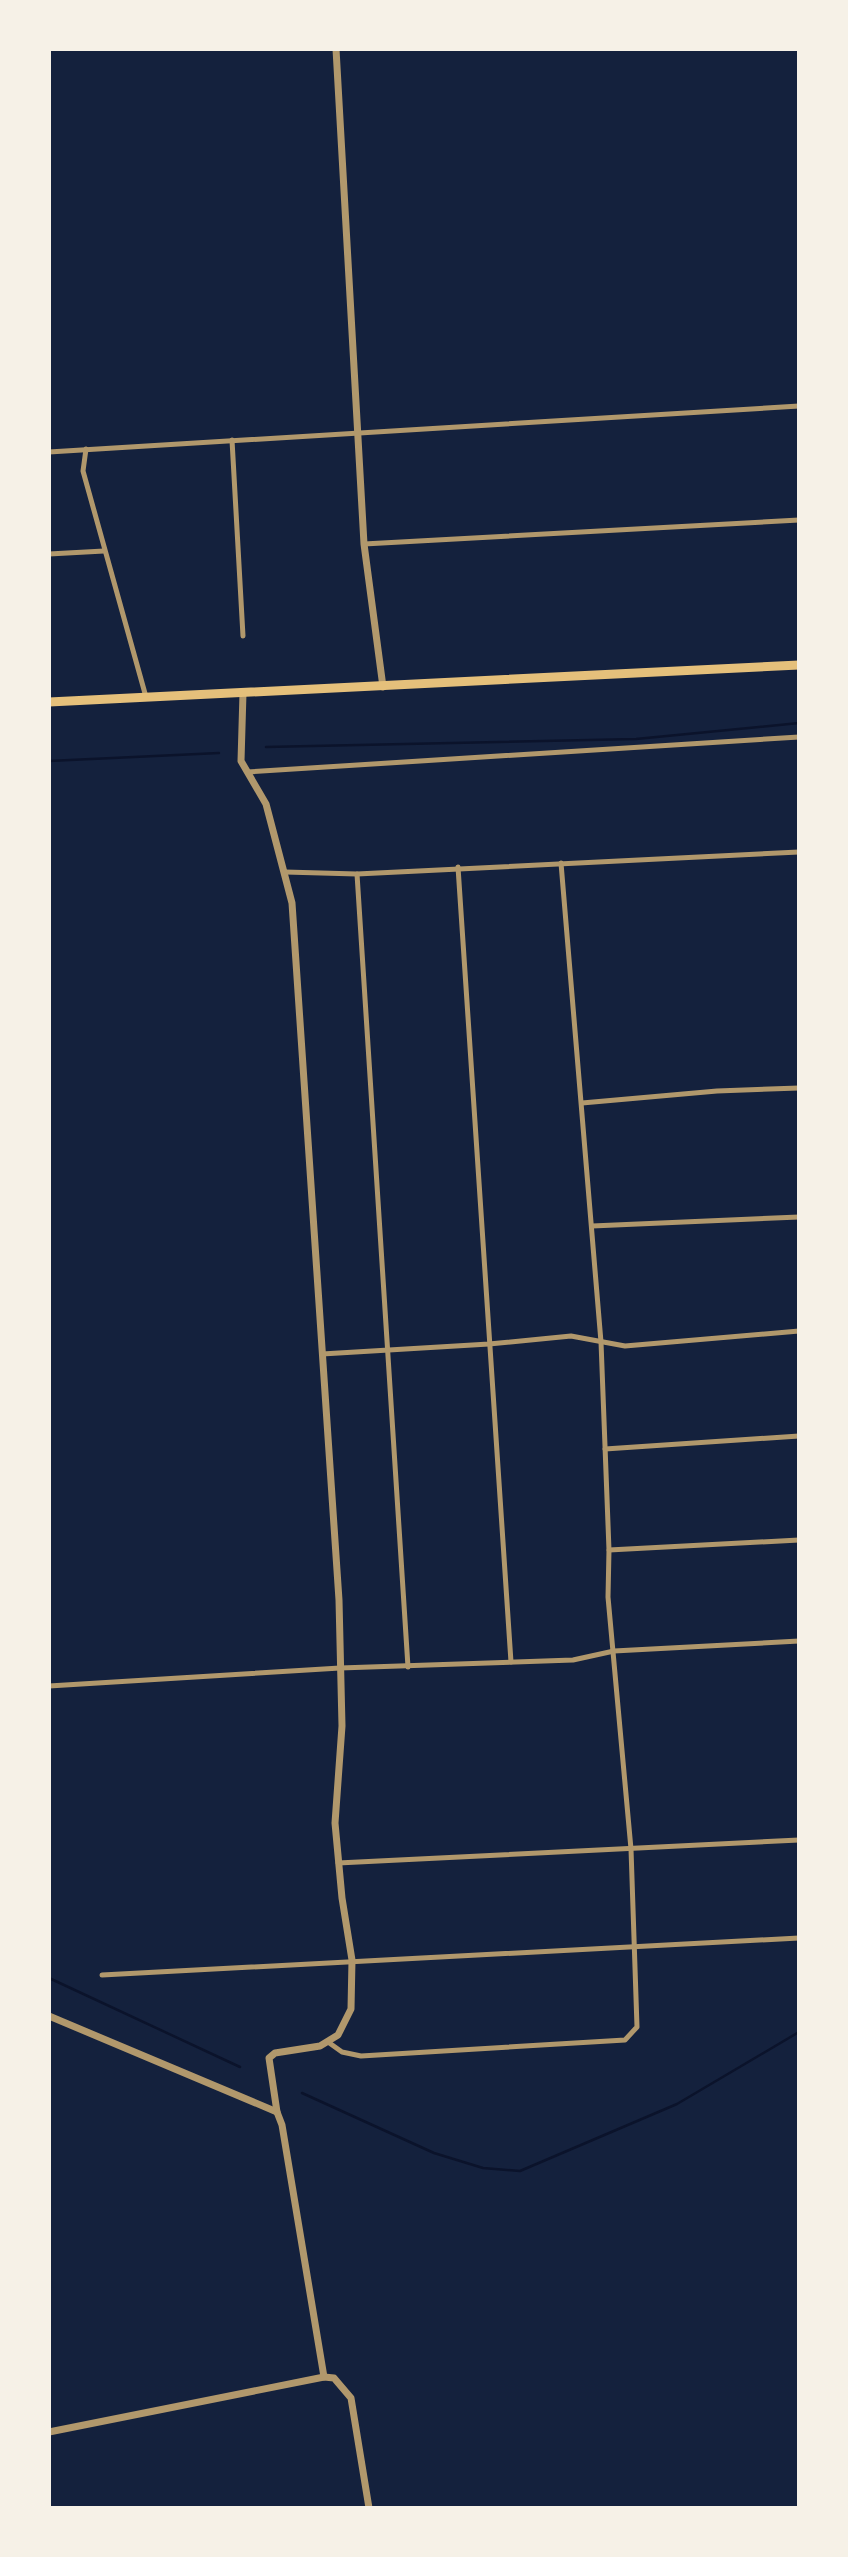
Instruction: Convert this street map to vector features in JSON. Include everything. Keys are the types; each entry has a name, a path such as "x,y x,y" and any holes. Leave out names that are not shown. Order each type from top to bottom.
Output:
{"main road":[{"path":"49,702 799,665"}],"street":[{"path":"337,49 365,544 383,687"},
{"path":"49,452 799,407"},
{"path":"232,440 243,636"},
{"path":"86,449 83,471 146,697"},
{"path":"365,544 799,520"},
{"path":"49,554 104,551"},
{"path":"243,693 240,722 241,761 266,804 292,903 339,1600 341,1766 335,1823 352,1960 351,2009 346,2024 328,2042 275,2053 269,2058 324,2378"},
{"path":"246,773 799,737"},
{"path":"285,872 357,874 799,852"},
{"path":"328,2042 342,2052 361,2056 625,2040 637,2027 631,1849 608,1597 609,1550 601,1342 561,863"},
{"path":"458,867 511,1662"},
{"path":"357,874 408,1667"},
{"path":"582,1103 717,1091 799,1088"},
{"path":"592,1226 799,1217"},
{"path":"321,1354 571,1336 625,1346 799,1331"},
{"path":"605,1449 799,1436"},
{"path":"609,1550 799,1540"},
{"path":"49,1686 340,1668 573,1660 614,1651 799,1641"},
{"path":"338,1863 799,1840"},
{"path":"102,1975 799,1938"},
{"path":"49,2016 277,2112"},
{"path":"49,2432 334,2378 351,2398 369,2508"}],"waterway":[{"path":"266,747 636,739 799,723"},
{"path":"49,761 219,753"},
{"path":"49,1978 240,2067"},
{"path":"302,2093 434,2153 483,2168 520,2171 677,2104 799,2032"}]}
